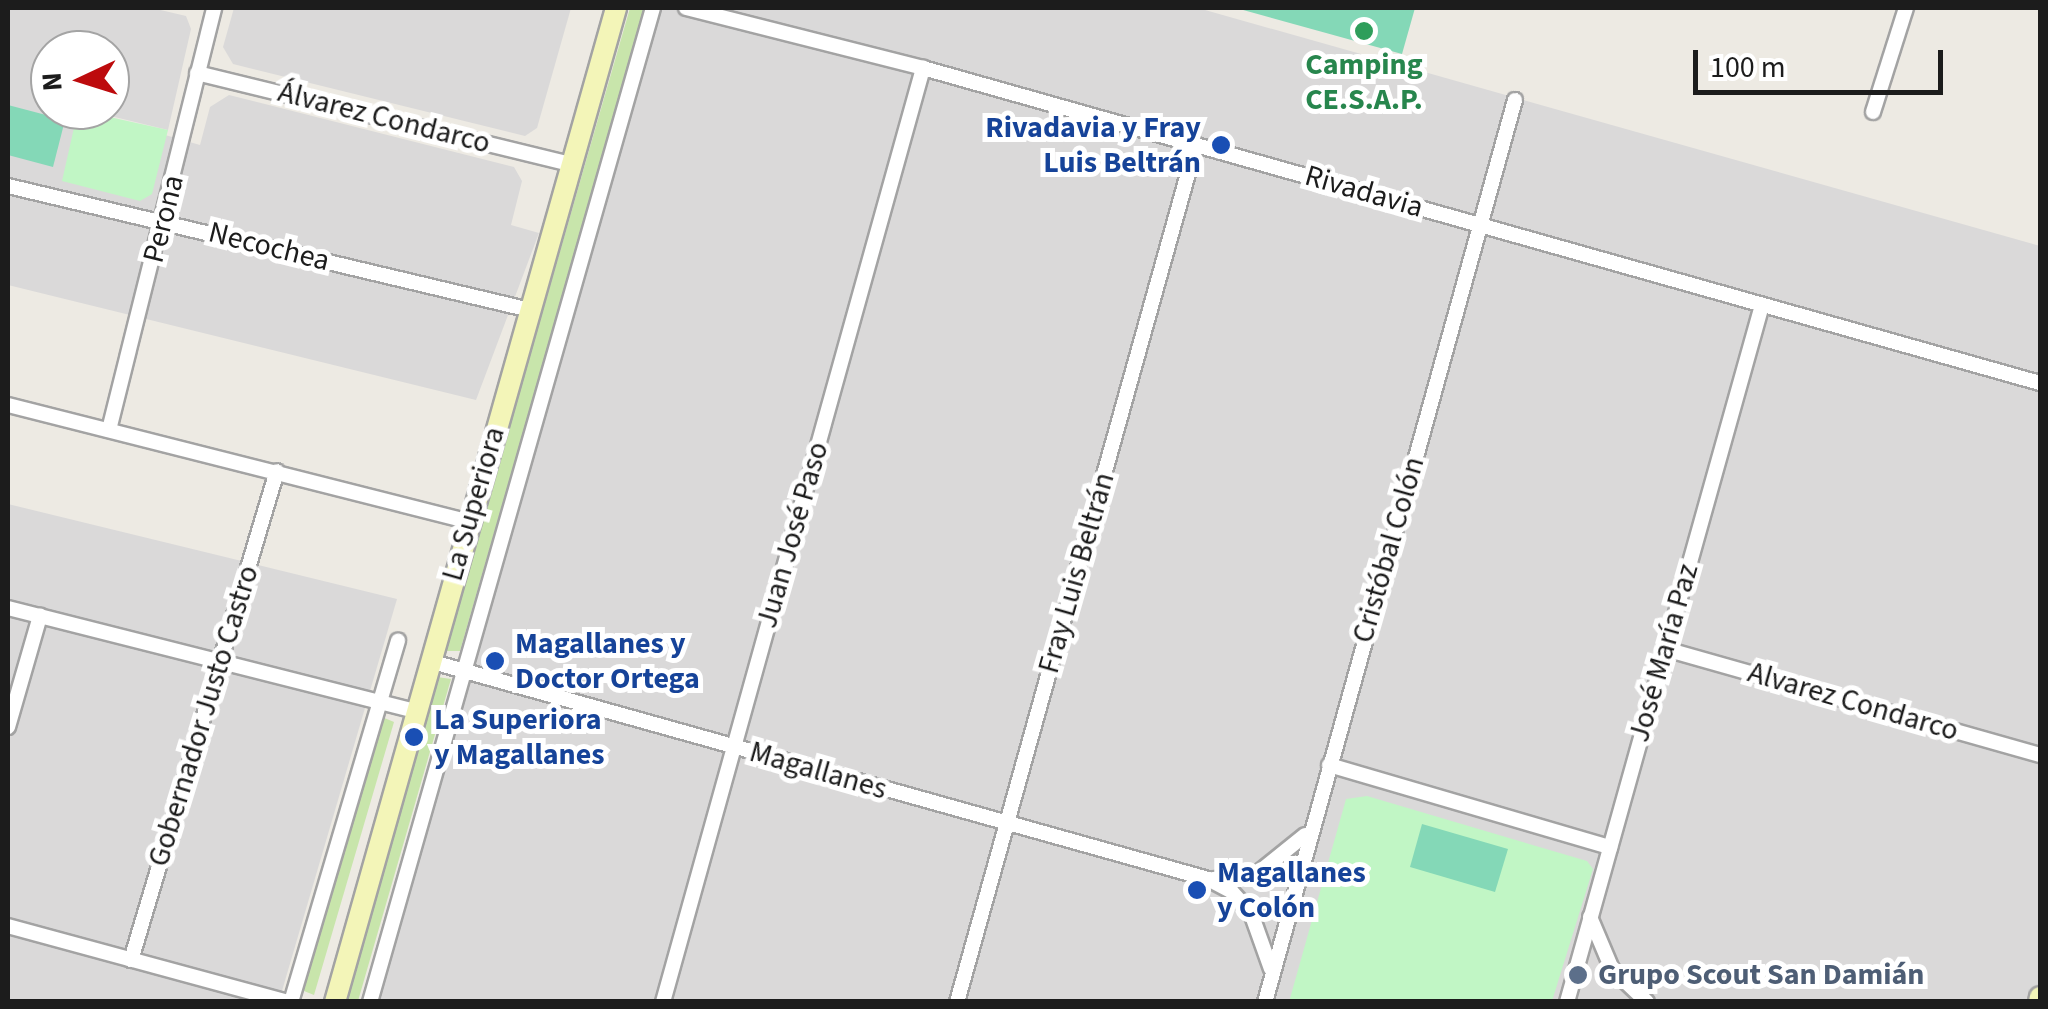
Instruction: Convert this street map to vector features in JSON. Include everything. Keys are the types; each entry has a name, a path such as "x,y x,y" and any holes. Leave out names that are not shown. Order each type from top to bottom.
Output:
{"main road":[{"name":"La Superiora","path":"335,1002 616,8"}],"street":[{"name":"Perona","path":"109,430 164,222 213,8"},
{"path":"370,1002 652,8"},
{"name":"Rivadavia","path":"686,8 923,68 2040,384"},
{"path":"1873,112 1906,8"},
{"name":"Juan José Paso","path":"663,1002 923,68"},
{"name":"Álvarez Condarco","path":"198,73 570,164"},
{"name":"Cristóbal Colón","path":"1264,1002 1515,100"},
{"name":"Fray Luis Beltrán","path":"957,1002 1196,145"},
{"name":"Necochea","path":"8,186 530,310"},
{"name":"José María Paz","path":"1567,1002 1762,305"},
{"path":"8,405 469,522"},
{"name":"Gobernador Justo Castro","path":"130,960 277,471"},
{"path":"8,608 415,712"},
{"path":"8,727 40,616"},
{"path":"8,926 290,1002 398,641"},
{"name":"Alvarez Condarco","path":"1666,650 2040,756"},
{"name":"Magallanes","path":"430,661 1208,879 1254,877 1275,866 1314,820"},
{"path":"1329,766 1610,847"},
{"name":"Magallanes","path":"1208,879 1251,913 1264,935 1272,975"},
{"path":"1590,917 1612,968 1647,1002"}],"shaded area":[{"path":"8,8 152,8 186,16 191,29 168,130 130,121 130,30 30,30 30,130 130,130 130,125 200,145 210,107 229,95 514,167 522,181 511,225 539,233 476,400 8,285"},
{"path":"234,8 571,8 537,128 525,136 233,64 223,47"},
{"path":"662,8 1198,8 2040,246 2040,1001 361,1002"},
{"path":"8,504 397,599 279,1001 8,1002"}],"green space":[{"path":"630,8 645,10 460,651 445,651"},
{"name":"Camping CE.S.A.P.","path":"1236,8 1415,8 1402,54"},
{"path":"8,105 30,111 30,130 62,130 53,167 8,155"},
{"path":"130,122 168,130 152,194 140,201 62,181 73,130 130,130"},
{"path":"437,677 451,679 358,1001 352,1001 344,998"},
{"path":"382,717 394,722 314,995 299,989"},
{"path":"1367,796 1587,861 1593,869 1552,1001 1289,1002 1346,799"},
{"path":"1422,824 1508,849 1495,892 1410,867"}],"place":[{"name":"Camping CE.S.A.P.","path":"1364,31"},
{"name":"Rivadavia y Fray Luis Beltrán","path":"1221,145"},
{"name":"Magallanes y Doctor Ortega","path":"495,661"},
{"name":"La Superiora y Magallanes","path":"414,737"},
{"name":"Magallanes y Colón","path":"1197,890"},
{"name":"Grupo Scout San Damián","path":"1578,975"}]}
